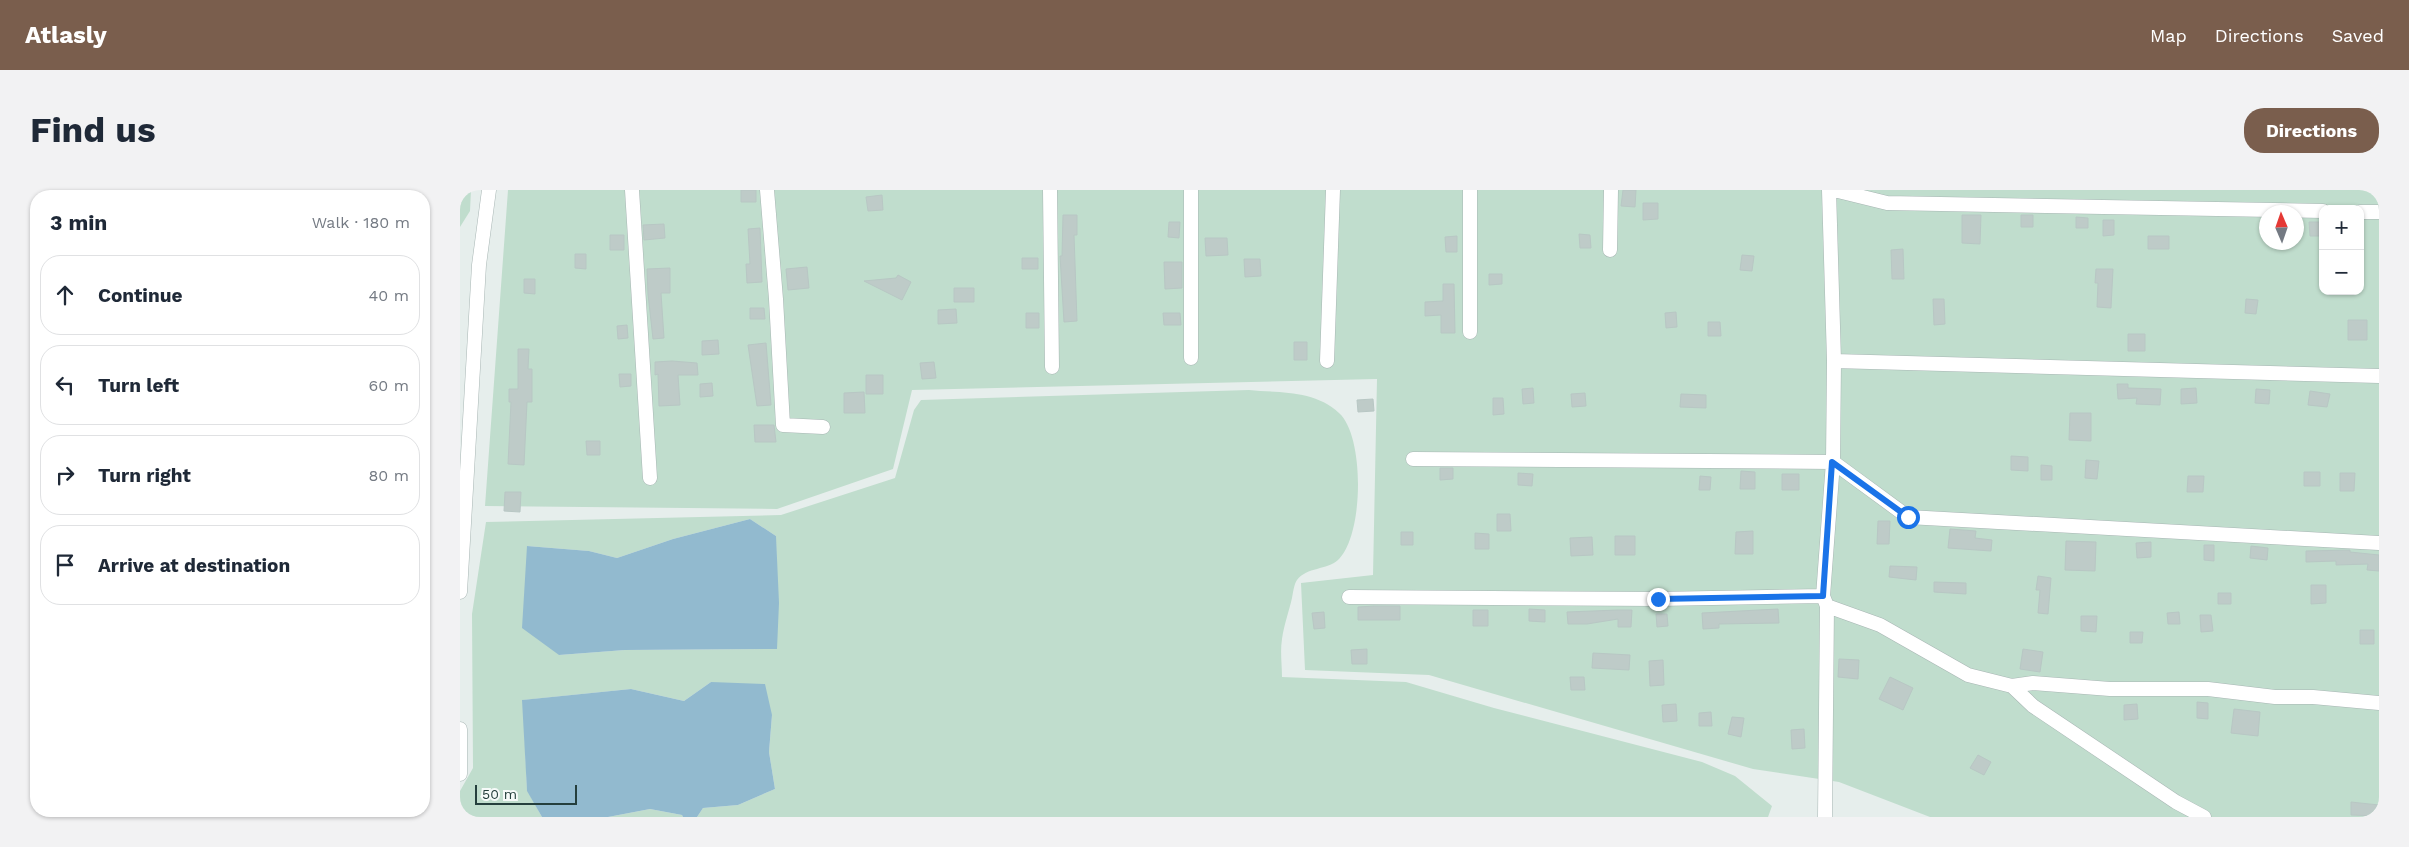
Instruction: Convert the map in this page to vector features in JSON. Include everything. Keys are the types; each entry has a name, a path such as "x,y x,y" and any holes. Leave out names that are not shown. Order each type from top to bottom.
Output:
{"street":[{"path":"460,592 479,265 489,190"},
{"path":"632,190 650,478"},
{"path":"767,190 776,299 783,425 823,428"},
{"path":"1050,190 1052,367"},
{"path":"1191,190 1191,358"},
{"path":"1327,361 1333,190"},
{"path":"1470,190 1470,332"},
{"path":"1610,250 1611,190"},
{"path":"1825,817 1825,601 1832,462 1834,361 1830,190"},
{"path":"1834,190 1887,203 2319,211"},
{"path":"2364,212 2379,212"},
{"path":"1834,361 2379,376"},
{"path":"1413,458 1832,462 1908,517 2379,543"},
{"path":"1349,597 1825,601 1880,625 1968,675 2012,686 2033,683 2110,689 2208,689 2275,697 2314,697 2379,703"},
{"path":"2012,686 2033,706 2176,802 2204,817"},
{"path":"460,729 460,774"}],"green space":[{"path":"460,190 471,190 470,211 460,227"},
{"path":"508,190 2379,190 2379,817 1930,817 1839,782 1753,769 1429,675 1305,670 1301,583 1373,575 1377,379 912,390 893,469 777,509 485,506"},
{"path":"1249,390 1297,394 1319,400 1339,413 1347,425 1353,442 1357,463 1357,509 1347,548 1338,560 1328,566 1306,573 1301,576 1294,586 1282,639 1282,677 1406,682 1494,708 1702,762 1735,776 1772,806 1768,817 697,817 703,808 738,805 775,789 769,752 772,715 711,682 684,701 631,689 523,700 527,790 542,817 460,817 460,791 473,768 472,614 486,522 781,515 895,478 914,410 921,400","holes":["750,519 776,536 777,649 625,650 559,655 527,546 589,551 617,558 673,539"]},
{"path":"650,809 682,815 683,817 608,817"}],"water":[{"path":"750,519 776,536 779,603 777,649 625,650 559,655 522,628 527,546 589,551 617,558 673,539"},
{"path":"711,682 765,684 772,715 769,752 775,789 738,805 703,808 697,817 683,817 682,815 650,809 608,817 542,817 527,791 522,700 631,689 684,701"}],"building":[{"path":"741,190 756,190 756,202 741,202"},
{"path":"1623,190 1636,190 1635,207 1621,206"},
{"path":"882,195 883,210 868,211 866,197"},
{"path":"1643,203 1658,203 1658,219 1643,220"},
{"path":"1063,215 1077,215 1077,235 1074,235 1077,321 1064,322 1060,256 1062,256"},
{"path":"1962,215 1981,215 1980,244 1962,243"},
{"path":"2021,215 2033,215 2033,227 2021,227"},
{"path":"2076,217 2088,218 2088,228 2076,228"},
{"path":"2103,220 2114,220 2114,235 2103,236"},
{"path":"1169,222 1180,222 1179,238 1168,237"},
{"path":"2309,222 2319,222 2319,236 2310,236"},
{"path":"664,224 665,238 644,240 643,225"},
{"path":"760,228 762,282 747,283 746,264 750,264 748,229"},
{"path":"1579,234 1590,235 1591,248 1580,248"},
{"path":"610,235 624,235 624,250 610,250"},
{"path":"1457,236 1457,252 1446,252 1445,237"},
{"path":"2148,236 2169,236 2169,249 2148,249"},
{"path":"1205,238 1227,238 1228,255 1206,256"},
{"path":"1903,249 1904,279 1892,279 1891,250"},
{"path":"575,254 586,254 586,269 575,268"},
{"path":"1742,255 1754,256 1752,271 1740,270"},
{"path":"1022,258 1038,258 1038,269 1022,269"},
{"path":"1244,259 1260,259 1261,276 1245,277"},
{"path":"1164,262 1182,262 1182,288 1165,289"},
{"path":"807,267 809,288 788,290 786,269"},
{"path":"670,268 670,293 661,293 664,338 653,339 647,269"},
{"path":"2096,269 2113,269 2111,308 2097,307 2098,283 2095,283"},
{"path":"1489,274 1502,274 1502,284 1489,285"},
{"path":"898,275 911,282 902,300 864,281 896,278"},
{"path":"524,279 535,279 535,294 524,293"},
{"path":"1443,284 1454,284 1455,333 1441,333 1441,315 1425,316 1425,302 1443,301"},
{"path":"954,288 974,288 974,302 954,302"},
{"path":"1933,299 1944,299 1945,324 1934,325"},
{"path":"2246,299 2258,300 2256,314 2245,313"},
{"path":"750,308 764,308 765,319 750,319"},
{"path":"956,309 957,323 938,324 938,310"},
{"path":"1676,312 1677,327 1666,328 1665,313"},
{"path":"1026,313 1039,313 1039,328 1026,328"},
{"path":"1163,313 1180,313 1181,325 1164,325"},
{"path":"2348,320 2367,320 2367,340 2348,340"},
{"path":"1708,322 1720,322 1721,336 1708,336"},
{"path":"627,325 628,338 618,339 617,326"},
{"path":"2128,334 2145,334 2145,351 2128,351"},
{"path":"718,340 719,354 702,355 702,341"},
{"path":"1294,342 1307,342 1307,360 1294,360"},
{"path":"766,343 771,405 757,406 748,345"},
{"path":"518,349 529,349 528,369 532,369 532,402 527,402 524,465 508,464 511,402 509,402 509,389 518,389"},
{"path":"655,362 697,363 698,375 678,375 680,405 659,406 658,374 655,375"},
{"path":"934,362 936,378 922,379 920,363"},
{"path":"619,374 631,374 631,386 620,387"},
{"path":"866,375 883,375 883,394 866,394"},
{"path":"712,383 713,396 700,397 700,384"},
{"path":"2117,384 2128,384 2128,388 2161,389 2160,405 2136,404 2137,398 2118,399"},
{"path":"1533,388 1534,403 1523,404 1522,389"},
{"path":"2196,388 2197,403 2181,404 2181,389"},
{"path":"2256,389 2270,390 2269,404 2255,403"},
{"path":"2310,391 2330,394 2327,407 2308,405"},
{"path":"864,392 865,413 844,413 844,393"},
{"path":"1585,393 1586,406 1572,407 1571,394"},
{"path":"1681,394 1706,395 1706,408 1680,407"},
{"path":"1493,398 1503,398 1504,414 1493,415"},
{"path":"1373,399 1374,411 1358,412 1357,400"},
{"path":"2070,413 2091,413 2091,441 2069,440"},
{"path":"754,425 774,425 776,442 755,442"},
{"path":"586,441 600,441 600,455 587,455"},
{"path":"2011,456 2028,457 2028,471 2011,470"},
{"path":"2086,460 2099,461 2097,479 2085,478"},
{"path":"2041,465 2052,466 2052,480 2041,480"},
{"path":"1440,468 1453,468 1453,479 1440,480"},
{"path":"1741,471 1755,472 1755,489 1740,489"},
{"path":"2304,472 2320,472 2320,486 2304,486"},
{"path":"1518,473 1533,474 1532,486 1518,485"},
{"path":"2340,473 2355,473 2354,491 2340,491"},
{"path":"1782,474 1799,474 1799,490 1782,490"},
{"path":"1700,476 1711,477 1710,490 1699,490"},
{"path":"2188,476 2204,476 2203,492 2187,492"},
{"path":"505,492 521,492 520,512 504,511"},
{"path":"1497,514 1510,514 1511,531 1497,531"},
{"path":"1878,521 1890,521 1889,544 1877,544"},
{"path":"1950,529 1976,531 1975,538 1992,540 1991,551 1948,548"},
{"path":"1753,531 1753,554 1735,554 1736,532"},
{"path":"1401,532 1413,532 1413,545 1401,545"},
{"path":"1475,533 1489,534 1489,549 1475,549"},
{"path":"1615,536 1635,536 1635,555 1615,555"},
{"path":"1592,537 1593,555 1571,556 1570,538"},
{"path":"2066,541 2096,542 2095,571 2065,570"},
{"path":"2151,542 2151,557 2137,558 2136,543"},
{"path":"2204,545 2214,545 2214,561 2204,560"},
{"path":"2251,546 2268,548 2267,560 2250,558"},
{"path":"2350,550 2350,552 2379,555 2379,571 2367,570 2368,564 2336,565 2336,561 2306,562 2306,551"},
{"path":"1890,566 1917,567 1916,580 1889,577"},
{"path":"2038,576 2051,578 2048,614 2038,613 2040,590 2036,590"},
{"path":"1934,582 1966,583 1966,594 1934,592"},
{"path":"2311,585 2326,585 2326,603 2311,604"},
{"path":"2218,593 2231,593 2231,604 2218,604"},
{"path":"1400,606 1400,620 1358,620 1358,607"},
{"path":"1529,609 1545,610 1545,622 1529,621"},
{"path":"1778,609 1779,623 1719,624 1719,628 1703,629 1702,613"},
{"path":"1473,610 1488,610 1488,626 1473,626"},
{"path":"1632,610 1631,627 1618,627 1618,619 1587,624 1568,624 1567,612"},
{"path":"1324,612 1325,628 1314,629 1312,613"},
{"path":"2179,612 2180,624 2168,624 2167,613"},
{"path":"1656,614 1667,614 1668,626 1657,627"},
{"path":"2200,615 2211,615 2213,631 2201,632"},
{"path":"2081,616 2097,616 2096,632 2081,631"},
{"path":"2360,630 2374,630 2374,644 2360,644"},
{"path":"2130,632 2143,632 2142,643 2130,643"},
{"path":"1367,649 1367,664 1352,664 1351,650"},
{"path":"2023,649 2043,652 2040,672 2020,669"},
{"path":"1593,653 1630,655 1629,670 1592,668"},
{"path":"1839,659 1859,660 1858,679 1838,677"},
{"path":"1663,660 1664,685 1650,686 1649,661"},
{"path":"1570,677 1584,677 1585,690 1571,690"},
{"path":"1890,677 1913,688 1903,710 1879,699"},
{"path":"2197,702 2208,703 2208,719 2197,718"},
{"path":"1676,704 1677,721 1663,722 1662,705"},
{"path":"2137,704 2138,719 2124,720 2124,705"},
{"path":"2234,709 2260,712 2258,736 2231,733"},
{"path":"1711,712 1712,726 1699,726 1699,713"},
{"path":"1732,717 1744,718 1741,737 1728,734"},
{"path":"1804,729 1805,748 1792,749 1791,730"},
{"path":"1978,755 1991,762 1984,775 1970,768"},
{"path":"2351,802 2379,805 2379,816 2351,815"}],"route":[{"path":"1658,599 1823,596 1832,462 1908,517"}]}
